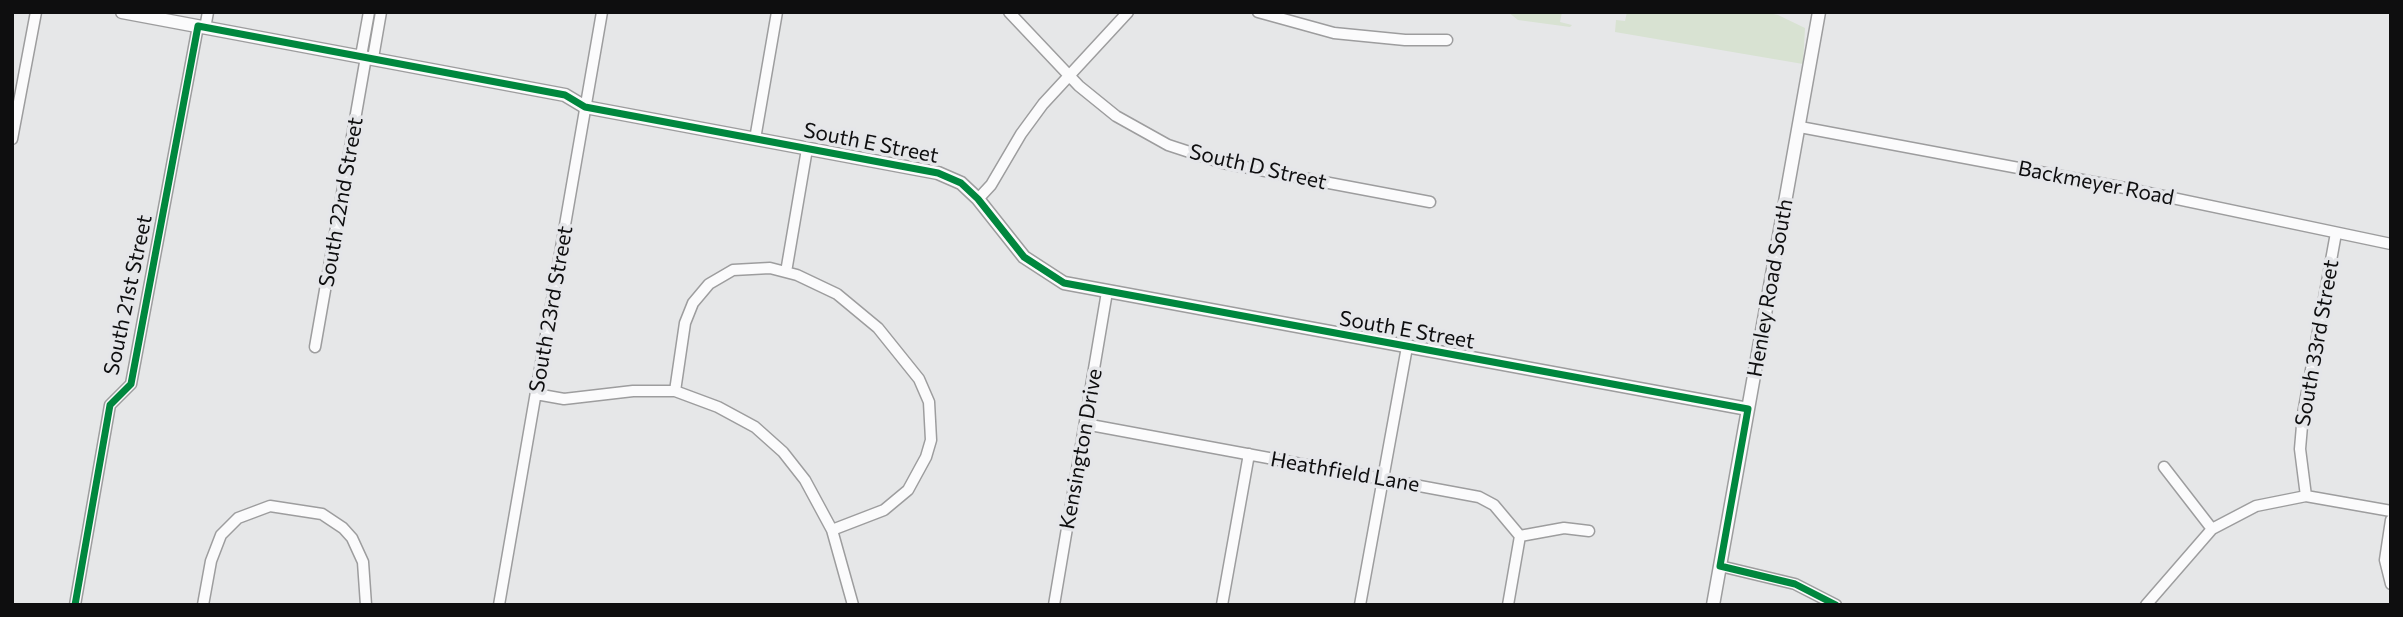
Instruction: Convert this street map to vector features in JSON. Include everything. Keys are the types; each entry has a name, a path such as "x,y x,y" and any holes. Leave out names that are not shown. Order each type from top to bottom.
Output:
{"street":[{"path":"12,139 36,12"},
{"name":"South E Street","path":"122,12 197,23 565,94 585,107 938,173 961,183 978,199 1007,240 1036,267 1063,283 1748,409"},
{"name":"South 21st Street","path":"75,605 110,405 131,384 197,23 208,12"},
{"name":"South 22nd Street","path":"367,57 369,12"},
{"name":"South 22nd Street","path":"315,346 367,57 381,12"},
{"name":"South 23rd Street","path":"499,605 602,12"},
{"path":"755,139 777,12"},
{"name":"South D Street","path":"1009,12 1068,74 1116,116 1147,135 1194,155 1430,202"},
{"path":"978,199 991,185 1021,134 1068,74 1128,12"},
{"path":"1258,12 1334,33 1405,40 1447,40"},
{"name":"Henley Road South","path":"1713,605 1819,12"},
{"name":"Backmeyer Road","path":"1800,127 2125,188 2391,244"},
{"path":"786,272 807,149"},
{"name":"South 33rd Street","path":"2306,496 2301,449 2303,414 2336,233"},
{"path":"675,391 685,323 698,296 718,278 733,271 753,267 786,272 826,288 878,328 913,369 929,402 931,440 912,485 884,510 832,530"},
{"name":"Kensington Drive","path":"1054,605 1107,292"},
{"path":"1360,605 1407,347"},
{"path":"536,394 565,399 633,391 675,391 736,415 768,437 805,480 832,530 853,605"},
{"name":"Heathfield Lane","path":"1085,424 1479,498 1494,505 1520,537"},
{"path":"1222,605 1249,454"},
{"path":"2164,467 2212,529"},
{"path":"2146,605 2212,529 2256,506 2306,496 2391,510"},
{"path":"203,605 211,561 221,535 238,518 270,506 322,514 343,527 352,538 363,562 366,605"},
{"path":"2391,520 2385,559 2391,584"},
{"path":"1508,605 1520,537 1564,528 1588,531"},
{"path":"1720,566 1795,584 1836,605"}],"green space":[{"path":"1508,12 1562,12 1560,22 1572,25 1570,27 1518,20"},
{"path":"1627,12 1763,12 1778,15 1805,28 1803,64 1615,32 1616,20 1625,21"}],"cycle path":[{"path":"75,605 110,405 131,384 198,26 565,95 585,107 938,173 961,183 978,199 1024,257 1064,283 1748,409 1720,566 1795,584 1836,605"}]}
